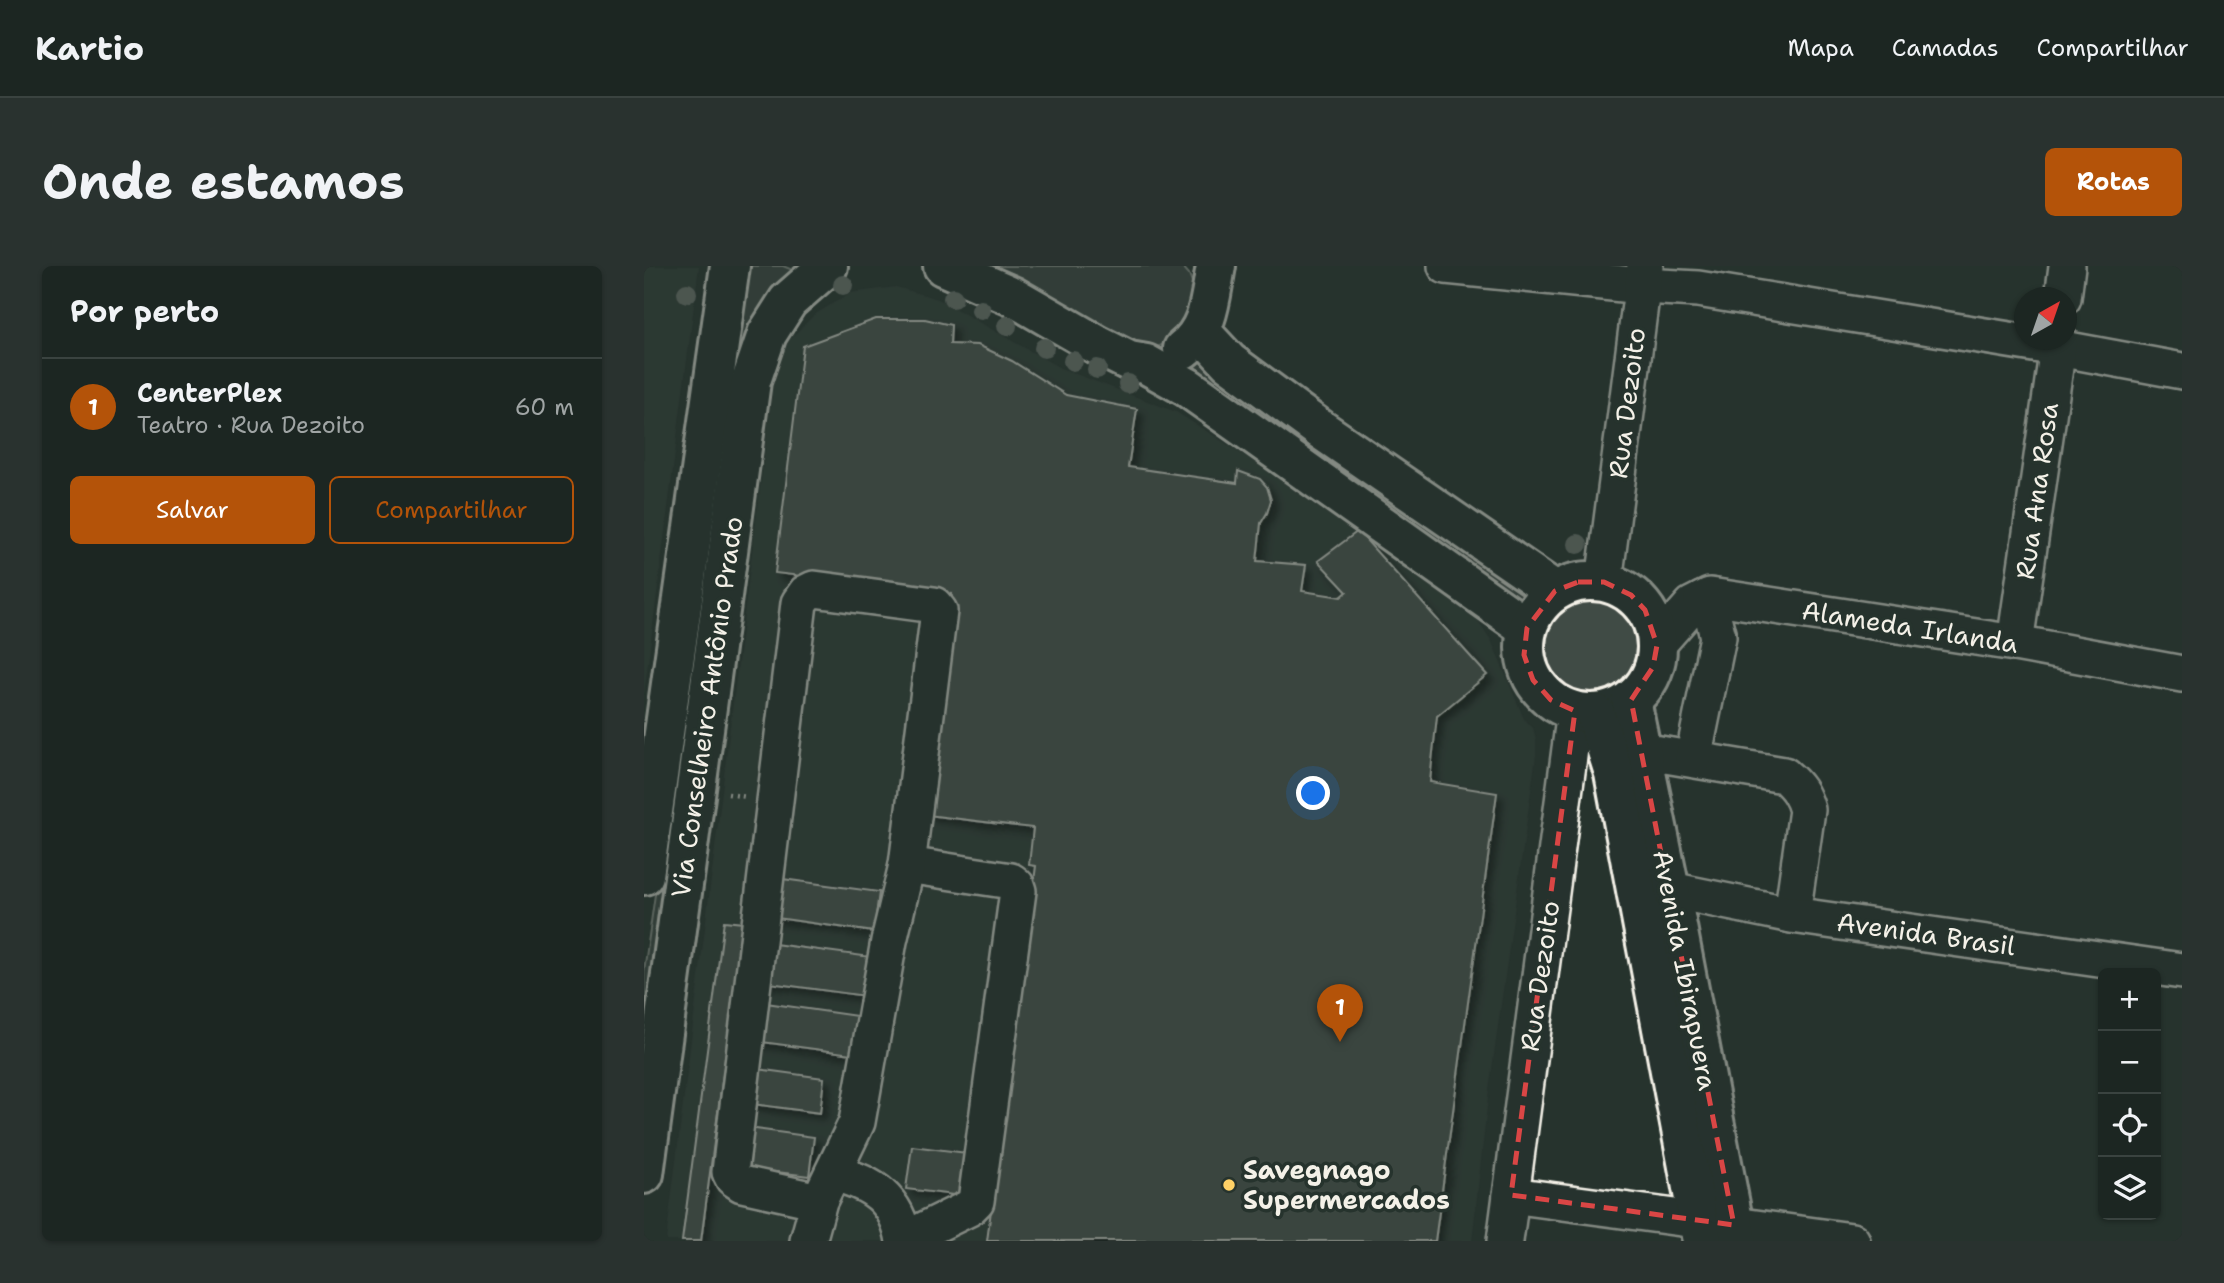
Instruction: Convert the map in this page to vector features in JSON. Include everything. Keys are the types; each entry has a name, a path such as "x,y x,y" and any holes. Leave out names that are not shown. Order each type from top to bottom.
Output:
{"main road":[{"name":"Via Conselheiro Antônio Prado","path":"644,875 730,266"},
{"name":"Via Conselheiro Antônio Prado","path":"644,1174 751,381 767,334 788,301 828,266"},
{"path":"943,266 1014,297 1129,361 1146,364 1188,387 1527,628"},
{"path":"1146,364 1175,355 1192,343 1206,290"},
{"path":"1206,290 1229,362 1555,591"},
{"path":"1578,582 1604,582 1631,595 1645,610 1657,645 1654,667 1645,685 1631,700 1614,709 1585,712 1551,700 1533,680 1524,655 1527,628 1537,607 1555,591 1578,582"},
{"name":"Avenida Ibirapuera","path":"1631,700 1670,890 1718,1232"},
{"name":"Avenida Ibirapuera","path":"1585,712 1614,772 1718,1232"}],"street":[{"path":"1446,266 1644,276 1698,289 2014,337"},
{"path":"2064,287 2067,266"},
{"name":"Rua Dezoito","path":"1604,582 1644,276"},
{"path":"2077,348 2182,371"},
{"name":"Rua Ana Rosa","path":"2015,643 2057,350"},
{"path":"808,1241 826,1187 857,1122 889,941 907,865 939,611 934,605 814,589 806,593 799,603 730,1172 733,1178 742,1184 826,1187 849,1177 879,1192 891,1205 899,1219 904,1240 969,1208 975,1201 1018,891 1011,881 907,865"},
{"name":"Alameda Irlanda","path":"1702,600 1710,596 2015,643 2182,674"},
{"path":"1657,645 1692,605 1702,600 1713,617 1718,637 1693,759"},
{"name":"Rua Dezoito","path":"1505,1241 1585,712"},
{"path":"1642,751 1784,775 1796,785 1807,810 1792,915"},
{"name":"Avenida Brasil","path":"1670,890 1792,915 2182,971"},
{"path":"1511,1195 1718,1232 1848,1241"}],"highlighted area":[{"path":"1578,582 1604,582 1631,595 1645,610 1657,645 1653,667 1631,700 1734,1225 1511,1195 1575,711 1551,700 1533,680 1524,655 1527,628 1555,591"}],"shaded area":[{"path":"644,266 699,266 644,694"},
{"path":"742,266 783,266 795,271 789,284 692,721 680,720"},
{"path":"976,266 1182,266 1189,274 1197,296 1180,331 1167,343 1146,350"},
{"path":"896,287 938,299 1060,368 1176,412 1370,534 1474,615 1491,640 1524,719 1533,728 1536,755 1488,1097 1472,1241 666,1241 773,383 786,343 814,315 850,293"},
{"path":"1201,362 1242,397 1301,439 1296,445 1182,371"},
{"path":"1322,453 1526,593 1521,601 1318,460"},
{"path":"1590,594 1610,598 1628,609 1639,627 1643,647 1639,667 1628,685 1610,696 1590,700 1570,696 1552,685 1541,667 1537,647 1541,627 1552,609 1570,598"},
{"path":"677,741 688,742 644,1053 644,971"}],"building":[{"path":"876,319 925,319 951,325 950,344 978,345 1012,361 1066,395 1137,409 1128,467 1237,483 1238,471 1260,479 1267,487 1271,500 1261,523 1257,561 1306,565 1302,591 1341,597 1347,592 1318,561 1358,531 1487,675 1437,716 1430,782 1497,793 1435,1241 987,1241 1036,866 1029,865 1033,828 927,815 952,594 775,573 803,346"},
{"path":"775,878 879,892 874,932 770,917"},
{"path":"724,921 743,923 701,1241 682,1241"},
{"path":"767,943 871,957 865,996 762,982"},
{"path":"759,1002 864,1017 859,1055 754,1041"},
{"path":"750,1068 824,1078 820,1113 745,1103"},
{"path":"741,1127 814,1137 809,1176 736,1167"},
{"path":"912,1146 975,1154 969,1197 906,1189"}],"place":[{"name":"CenterPlex","path":"1340,1042"},
{"name":"Savegnago Supermercados","path":"1229,1185"}]}
